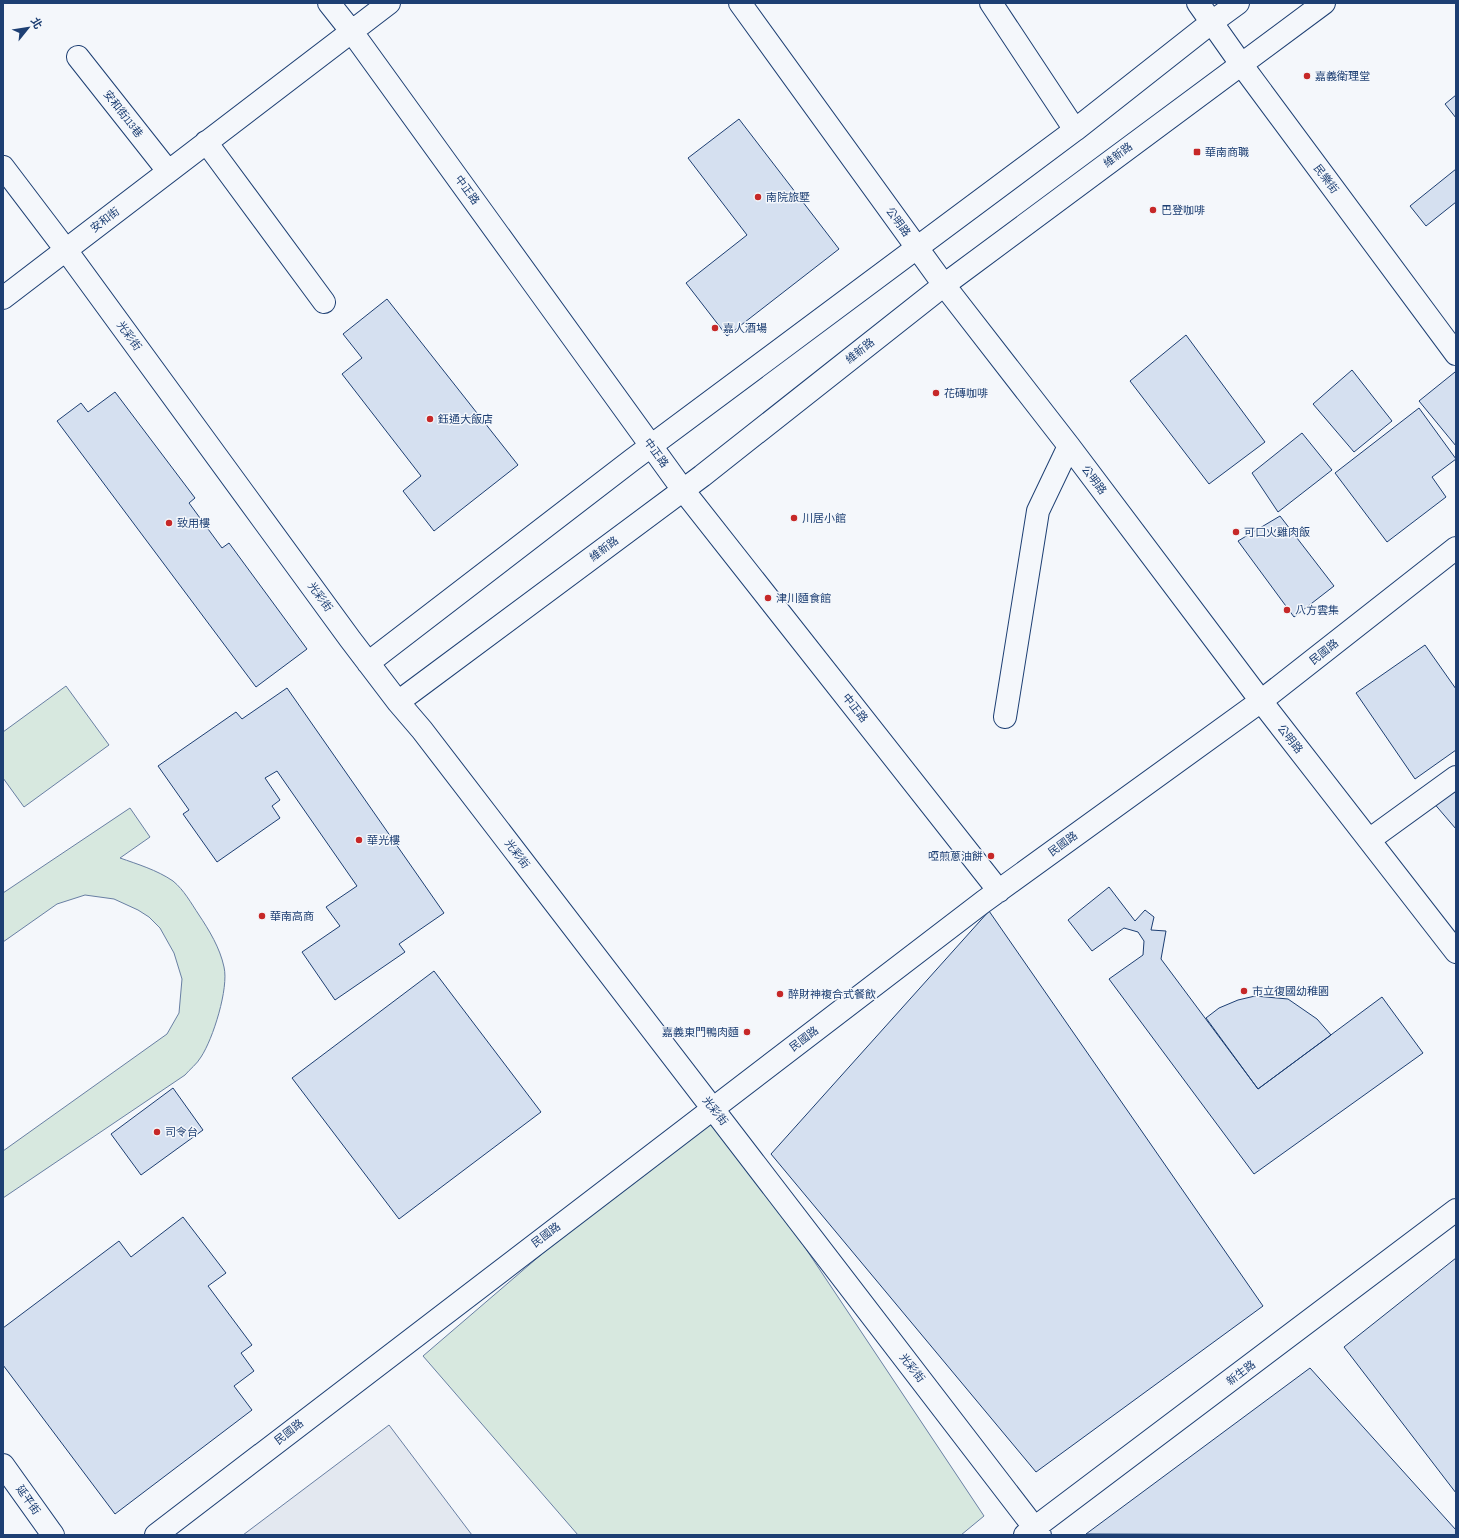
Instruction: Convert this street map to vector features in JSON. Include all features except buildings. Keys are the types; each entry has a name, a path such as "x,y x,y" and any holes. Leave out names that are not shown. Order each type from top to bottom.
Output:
{"street":[{"name":"中正路","path":"329,3 352,32 683,490 999,891"},
{"name":"安和街","path":"3,298 389,3"},
{"name":"公明路","path":"740,3 944,285 1069,446 1261,701 1456,952"},
{"path":"991,3 1075,130"},
{"name":"民樂街","path":"1198,3 1241,64 1456,354"},
{"path":"368,663 632,460 652,447 916,247 1075,130 1238,3"},
{"name":"維新路","path":"398,702 683,490 944,285 1324,3"},
{"name":"安和街113巷","path":"78,57 168,171"},
{"path":"206,142 324,302"},
{"name":"光彩街","path":"3,167 66,250 368,663 427,736 712,1108 1033,1533"},
{"path":"1005,717 1038,510 1069,446"},
{"name":"民國路","path":"156,1535 712,1108 999,891 1261,701 1456,548"},
{"path":"1369,840 1456,777"},
{"name":"新生路","path":"1033,1533 1456,1210"},
{"name":"延平街","path":"3,1465 53,1535"}],"shaded area":[{"path":"66,686 109,745 24,807 3,778 3,732"},
{"path":"130,808 150,837 120,858 154,870 173,881 181,888 207,927 220,953 225,976 222,1000 215,1026 206,1049 198,1062 185,1075 3,1198 3,1151 167,1034 179,1013 182,979 174,953 160,928 149,917 138,910 114,899 85,895 57,904 3,942 3,893"},
{"path":"712,1108 984,1516 961,1535 578,1535 423,1356"},
{"path":"389,1425 472,1535 243,1535"}],"place":[{"name":"嘉義衛理堂","path":"1307,76"},
{"name":"華南商職","path":"1197,152"},
{"name":"南院旅墅","path":"758,197"},
{"name":"巴登咖啡","path":"1153,210"},
{"name":"嘉人酒場","path":"715,328"},
{"name":"花磚咖啡","path":"936,393"},
{"name":"鈺通大飯店","path":"430,419"},
{"name":"川居小館","path":"794,518"},
{"name":"致用樓","path":"169,523"},
{"name":"可口火雞肉飯","path":"1236,532"},
{"name":"津川麵食館","path":"768,598"},
{"name":"八方雲集","path":"1287,610"},
{"name":"華光樓","path":"359,840"},
{"name":"啞煎蔥油餅","path":"991,856"},
{"name":"華南高商","path":"262,916"},
{"name":"市立復國幼稚園","path":"1244,991"},
{"name":"醉財神複合式餐飲","path":"780,994"},
{"name":"嘉義東門鴨肉麵","path":"747,1032"},
{"name":"司令台","path":"157,1132"}]}
